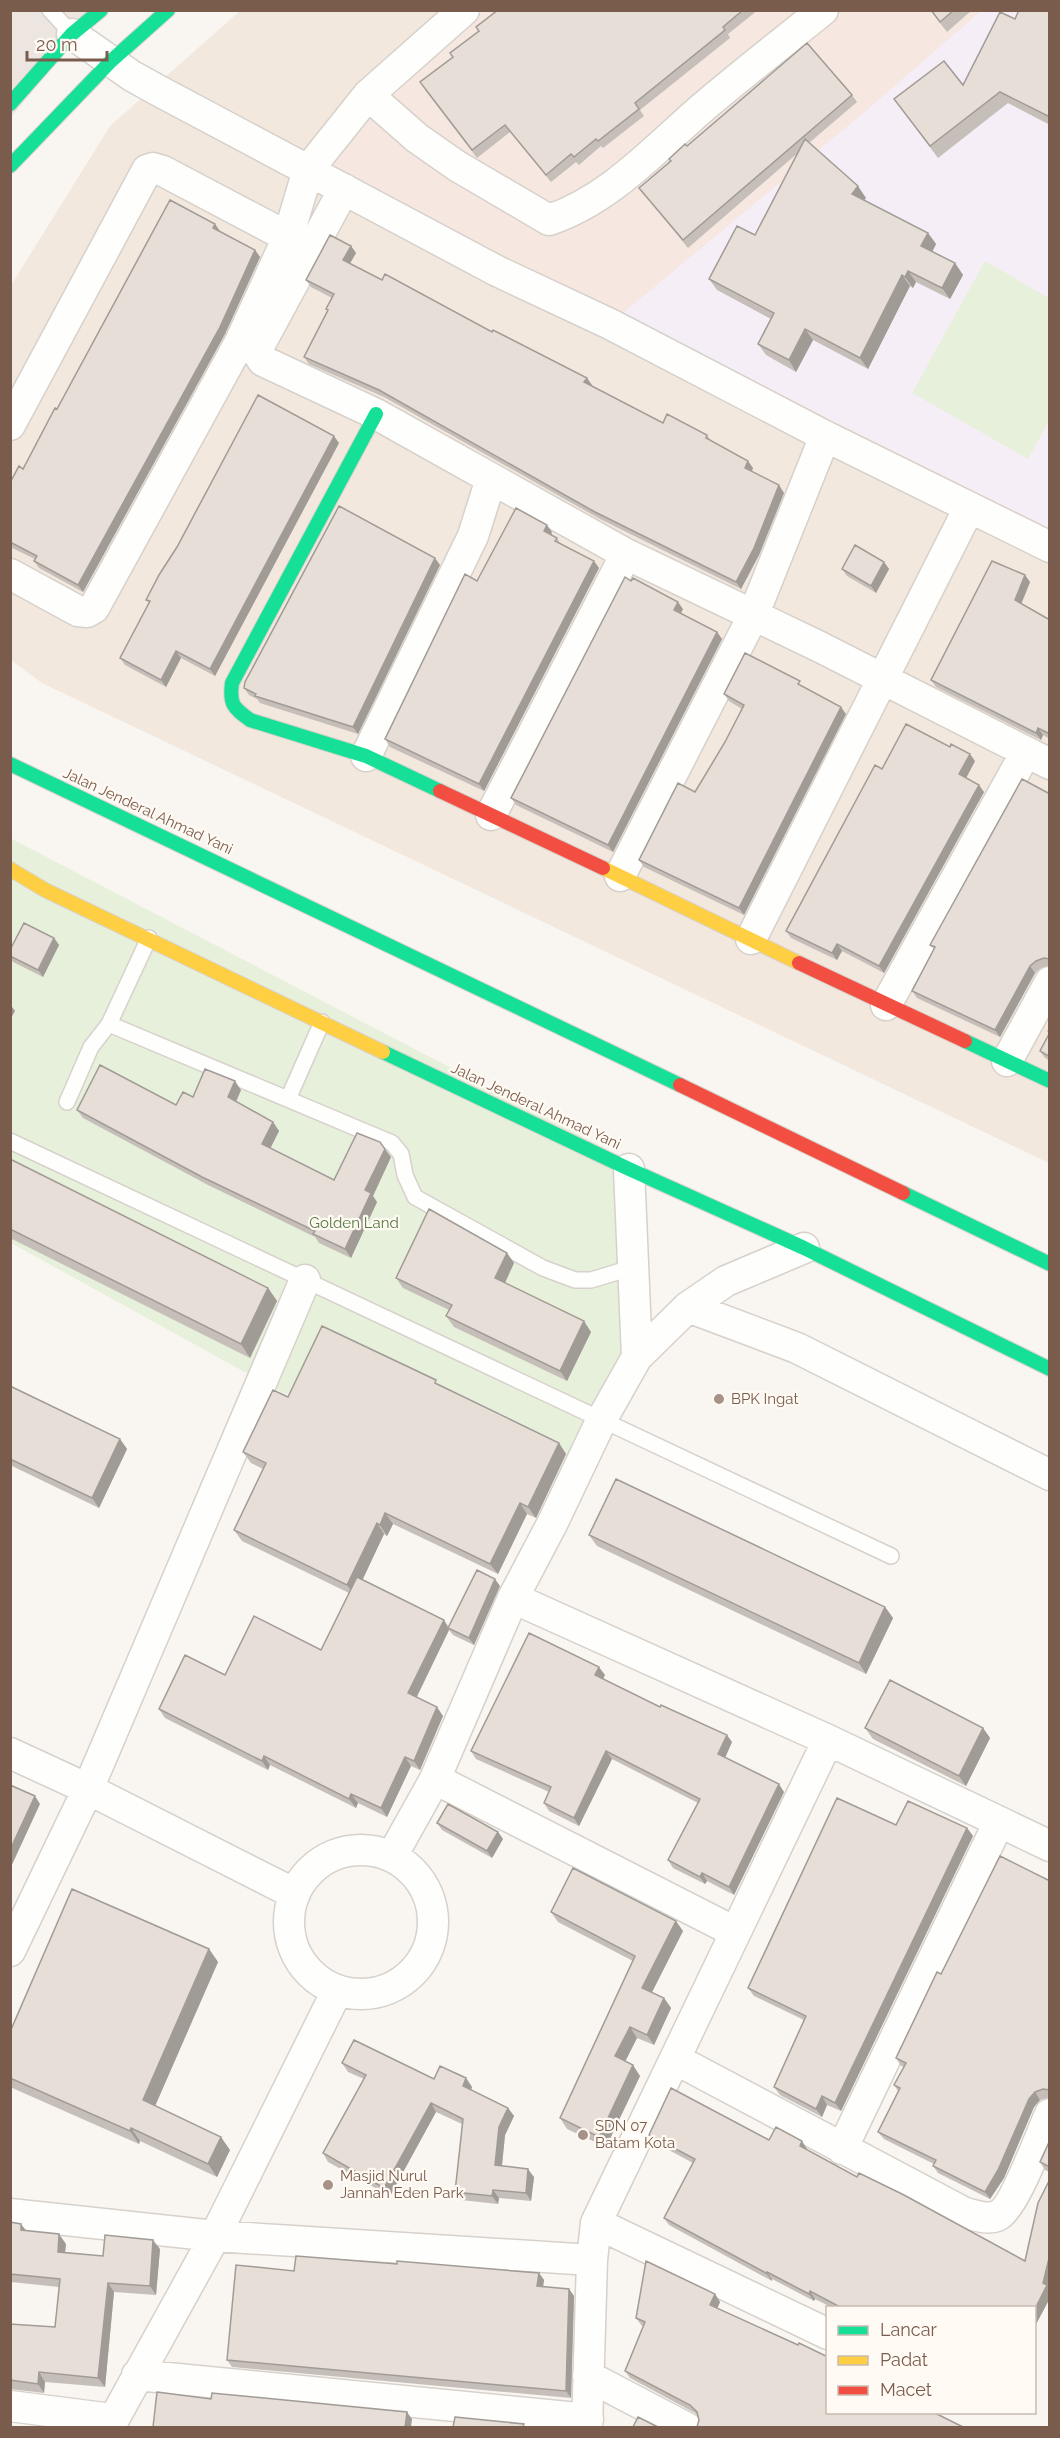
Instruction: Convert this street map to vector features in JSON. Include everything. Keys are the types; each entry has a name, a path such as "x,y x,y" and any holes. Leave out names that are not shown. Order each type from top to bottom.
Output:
{"main road":[{"path":"10,104 72,34 101,10"},
{"path":"10,166 111,61 168,10"},
{"path":"376,414 232,683 230,696 234,708 250,720 366,756 1050,1081"},
{"name":"Jalan Jenderal Ahmad Yani","path":"10,764 1050,1264"},
{"name":"Jalan Jenderal Ahmad Yani","path":"10,868 45,890 629,1169 804,1248 1050,1369"}],"street":[{"path":"10,574 78,611 87,612 94,608 240,342 288,237 308,170 368,95 464,10"},
{"path":"368,95 417,138 457,166 549,220 571,213 603,194 740,76 822,11"},
{"path":"72,34 161,92 497,271 610,324 825,436 1050,547"},
{"path":"10,425 147,170 153,168 164,171 288,237"},
{"path":"344,189 259,346 259,355 263,361 376,414 626,554 820,646 1038,758 886,1005"},
{"path":"620,876 753,616 825,436"},
{"path":"366,756 472,536 490,479"},
{"path":"751,939 969,508"},
{"path":"491,815 626,554"},
{"path":"1007,1061 1050,982"},
{"path":"629,1169 637,1357"},
{"path":"392,1856 435,1779 513,1598 554,1522 602,1419 637,1357 688,1307 726,1281 804,1248"},
{"path":"10,1951 88,1789 305,1280"},
{"path":"688,1307 797,1348 1050,1475"},
{"path":"513,1598 828,1740 998,1824 1050,1846"},
{"path":"137,2375 587,2423 592,2260 596,2223 828,1740"},
{"path":"10,1753 88,1789 294,1894"},
{"path":"435,1779 735,1932"},
{"path":"842,2149 998,1824"},
{"path":"370,1849 392,1856 412,1870 427,1890 434,1913 432,1938 423,1961 406,1980 385,1991 361,1995 336,1991 316,1980 300,1962 291,1940 289,1917 294,1894 307,1874 325,1859 346,1850 370,1849"},
{"path":"10,2406 110,2423 215,2236 336,1991"},
{"path":"675,2059 965,2213 982,2217 996,2216 1010,2205 1050,2114"},
{"path":"10,2214 215,2236 592,2260"},
{"path":"596,2223 826,2333"},
{"path":"588,2376 687,2427"}],"lane":[{"path":"50,10 72,34"},
{"path":"66,1102 91,1047 110,1024 149,938"},
{"path":"288,1099 322,1022"},
{"path":"110,1024 392,1143 401,1154 405,1175 415,1197 543,1268 575,1280 591,1280 634,1267"},
{"path":"10,1141 891,1556"}],"shaded area":[{"path":"11,11 99,11 11,117"},
{"path":"240,11 1049,11 1049,1163 42,683 11,660 10,287 110,126"},
{"path":"459,11 981,11 867,110 610,324 308,162"},
{"path":"981,11 1049,11 1049,547 610,324 867,110"}],"green space":[{"path":"985,261 1049,298 1049,421 1028,459 912,393"},
{"name":"Golden Land","path":"10,838 631,1162 642,1353 575,1488 281,1392 11,1243"}],"building":[{"path":"498,10 743,10 723,27 725,30 635,103 639,109 574,157 571,154 546,175 505,125 472,150 420,82 453,57 450,53 479,31 476,27"},
{"path":"931,10 954,10 940,22"},
{"path":"1019,10 1050,10 1050,117 1000,92 930,146 894,99 944,61 963,85 1000,12 1015,19"},
{"path":"807,43 852,95 683,240 639,188 671,161 669,159 685,144 687,146"},
{"path":"805,139 858,186 852,194 928,233 921,246 955,263 942,288 908,271 905,277 902,275 860,358 805,329 789,360 758,344 774,313 709,279 737,226 755,235"},
{"path":"170,200 215,224 213,228 255,250 220,327 78,585 34,561 37,556 10,542 10,483 19,466 23,469 55,408 57,409"},
{"path":"330,235 351,246 343,260 382,280 385,274 492,332 493,330 587,378 584,382 663,423 667,414 707,435 706,438 748,461 745,468 779,485 754,548 736,582 595,512 379,390 304,357 334,294 306,280"},
{"path":"258,395 334,436 210,669 176,651 161,680 120,658 150,601 146,600 159,575 177,547"},
{"path":"339,506 435,558 353,727 255,696 256,694 244,688 245,682"},
{"path":"516,508 547,525 544,531 557,538 555,541 594,561 479,784 385,739 465,574 477,581"},
{"path":"855,545 884,562 871,586 842,569"},
{"path":"992,561 1025,575 1015,600 1050,620 1050,734 1038,728 1036,733 931,680"},
{"path":"625,577 631,581 633,578 678,602 674,610 717,632 608,845 511,798"},
{"path":"745,653 800,681 798,684 841,707 739,908 639,860 678,783 695,792 744,705 724,694"},
{"path":"906,724 950,747 951,744 970,754 959,774 979,785 879,966 837,944 832,953 786,931 875,765 882,769"},
{"path":"1022,779 1050,794 1050,959 1044,958 1030,966 995,1030 912,991 935,947 930,945"},
{"path":"24,923 54,938 38,970 10,956 10,950"},
{"path":"1050,1032 1050,1057 1040,1051"},
{"path":"100,1065 176,1105 183,1092 193,1097 205,1069 235,1081 228,1097 273,1122 262,1144 334,1180 357,1133 380,1142 385,1149 365,1190 371,1193 345,1249 313,1234 315,1231 202,1177 77,1110"},
{"path":"10,1159 268,1288 241,1344 10,1229"},
{"path":"429,1209 507,1253 495,1278 584,1321 560,1371 446,1316 452,1305 396,1278"},
{"path":"322,1326 436,1380 435,1383 559,1443 528,1507 520,1503 490,1564 385,1513 380,1525 377,1523 347,1585 234,1530 266,1463 243,1452 273,1390 288,1397"},
{"path":"10,1386 120,1439 92,1498 10,1459"},
{"path":"616,1479 885,1607 859,1663 589,1535"},
{"path":"477,1570 495,1579 469,1638 448,1628"},
{"path":"357,1577 444,1620 408,1693 437,1707 414,1761 405,1757 381,1808 351,1794 349,1799 264,1756 262,1761 159,1709 185,1655 225,1675 254,1616 321,1650"},
{"path":"529,1633 599,1667 595,1675 660,1707 661,1705 727,1735 718,1754 779,1784 729,1887 702,1873 700,1877 668,1860 700,1799 606,1751 574,1818 544,1803 551,1787 471,1751"},
{"path":"890,1680 983,1728 959,1776 865,1728"},
{"path":"10,1785 35,1796 10,1850"},
{"path":"837,1798 896,1825 908,1801 967,1828 835,2103 822,2096 816,2109 774,2087 806,2016 748,1988"},
{"path":"448,1804 498,1832 487,1851 437,1823"},
{"path":"1000,1856 1050,1881 1050,2090 1043,2089 1035,2092 1029,2099 998,2170 985,2192 933,2166 936,2160 878,2132 900,2088 894,2085 906,2063 896,2058 937,1972 941,1974"},
{"path":"573,1868 676,1921 642,1988 664,1998 647,2035 630,2027 615,2056 633,2065 599,2137 560,2118 635,1956 551,1912"},
{"path":"72,1889 209,1949 143,2100 221,2137 208,2164 131,2128 130,2131 10,2078 10,2032"},
{"path":"354,2040 434,2079 440,2066 466,2078 463,2086 508,2108 499,2127 495,2165 528,2169 526,2193 493,2190 492,2196 455,2192 463,2119 431,2103 384,2188 323,2153 366,2075 342,2063"},
{"path":"671,2088 769,2140 776,2127 802,2141 800,2146 857,2177 859,2173 904,2195 1025,2261 1038,2203 1050,2179 1050,2254 1043,2283 1047,2285 1036,2307 838,2306 810,2291 809,2294 766,2273 664,2218 695,2159 649,2135"},
{"path":"1050,2140 1050,2167 1040,2162"},
{"path":"10,2222 21,2224 21,2230 59,2234 58,2252 103,2256 105,2235 153,2240 150,2286 108,2283 98,2378 39,2372 38,2384 10,2380 10,2324 55,2327 60,2279 10,2274"},
{"path":"296,2256 397,2264 397,2261 539,2273 537,2286 569,2289 566,2391 227,2360 236,2265 294,2271"},
{"path":"646,2261 715,2294 710,2305 826,2356 826,2414 937,2414 963,2427 697,2427 699,2420 697,2412 690,2405 625,2371 645,2322 636,2318"},
{"path":"157,2392 211,2399 212,2393 407,2412 405,2427 153,2427"},
{"path":"455,2417 524,2424 523,2427 453,2427"},
{"path":"638,2417 658,2427 633,2427"}],"traffic: fast":[{"path":"10,104 72,34 101,10"},
{"path":"10,166 111,61 168,10"},
{"path":"376,414 232,683 231,696 236,709 250,720 366,756 440,791"},
{"path":"10,764 680,1085"},
{"path":"965,1041 1050,1081"},
{"path":"383,1052 629,1169 804,1248 1050,1369"},
{"path":"903,1193 1050,1264"}],"traffic: slow":[{"path":"603,868 799,963"},
{"path":"10,869 45,890 383,1052"}],"traffic: jam":[{"path":"440,791 603,868"},
{"path":"799,963 965,1041"},
{"path":"680,1085 903,1193"}],"place":[{"name":"BPK Ingat","path":"719,1399"},
{"name":"SDN 07 Batam Kota","path":"583,2135"},
{"name":"Masjid Nurul Jannah Eden Park","path":"328,2185"}]}
